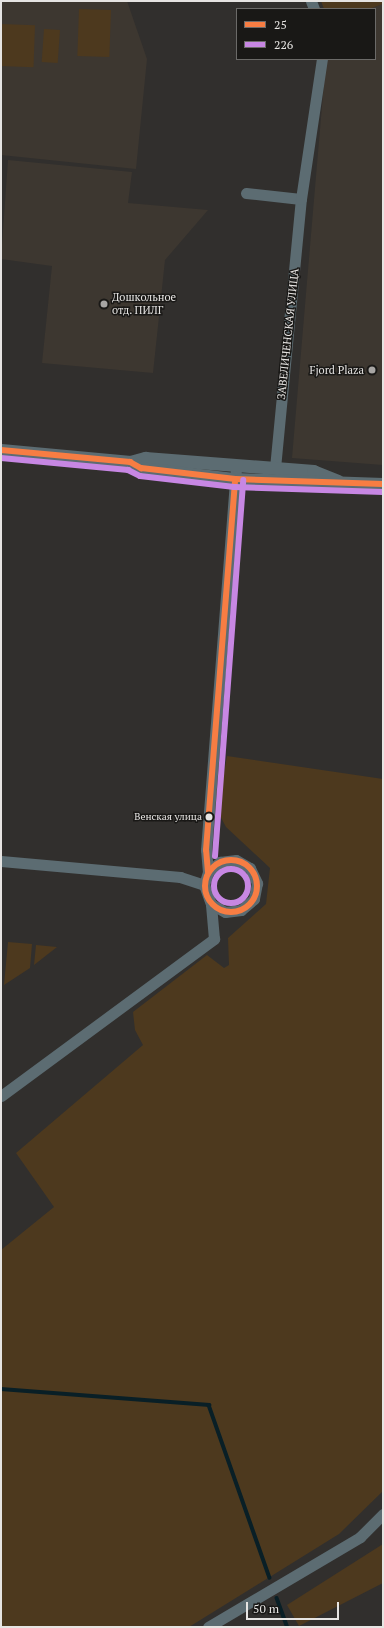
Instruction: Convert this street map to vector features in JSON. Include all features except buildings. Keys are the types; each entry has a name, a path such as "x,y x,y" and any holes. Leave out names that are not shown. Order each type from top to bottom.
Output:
{"street":[{"name":"ЗАВЕЛИЧЕНСКАЯ УЛИЦА","path":"275,468 301,199 322,60"},
{"path":"246,194 301,199"},
{"path":"1,450 130,462 145,458 313,471 338,481"},
{"path":"130,462 141,468 235,479 319,484 338,481 383,484"},
{"path":"1,1096 214,939 211,904 204,885 208,872 207,836 236,465"},
{"path":"208,872 220,862 236,860 250,868 257,883 254,899 241,910 225,912 211,904"},
{"path":"1,861 180,877 204,885"},
{"path":"208,1627 360,1537 383,1514"}],"shaded area":[{"path":"1,1 127,1 147,59 136,169 1,155"},
{"path":"321,1 383,1 383,4 372,8 324,8"},
{"path":"383,4 383,465 292,458 326,60 376,60 376,8 372,8"},
{"path":"79,9 111,10 109,57 77,56"},
{"path":"1,24 35,25 34,67 1,66"},
{"path":"44,29 60,30 58,63 42,62"},
{"name":"Дошкольное отд. ПИЛГ","path":"8,160 132,172 128,203 208,210 165,260 153,373 42,363 52,266 1,259"},
{"path":"227,756 383,779 383,1491 339,1534 189,1627 1,1627 1,1250 54,1207 16,1153 143,1045 135,1030 133,1012 207,955 224,968 229,965 228,938 266,904 270,868 226,827 218,812 216,791 223,779"},
{"path":"8,942 32,944 30,968 4,985"},
{"path":"36,945 57,947 34,965"},
{"path":"383,1544 383,1583 299,1626 287,1605"}],"waterway":[{"path":"1,1389 209,1405 270,1578"},
{"path":"277,1598 287,1626"}],"transit line":[{"name":"25","path":"1,450 130,462 141,468 235,479 383,484"},
{"name":"226","path":"1,458 128,470 140,476 234,487 383,492"},
{"name":"25","path":"208,872 206,850 235,479"},
{"name":"226","path":"215,856 243,480"},
{"name":"25","path":"231,860 241,862 249,868 255,876 257,886 255,896 249,904 241,910 231,912 221,910 213,904 207,896 205,886 207,876 213,868 221,862 231,860"},
{"name":"226","path":"234,869 241,871 246,876 248,886 246,896 241,901 228,903 221,901 216,896 214,883 216,876 221,871 234,869"}],"place":[{"name":"Дошкольное отд. ПИЛГ","path":"104,304"},
{"name":"Fjord Plaza","path":"372,370"},
{"name":"Венская улица","path":"209,817"}]}
